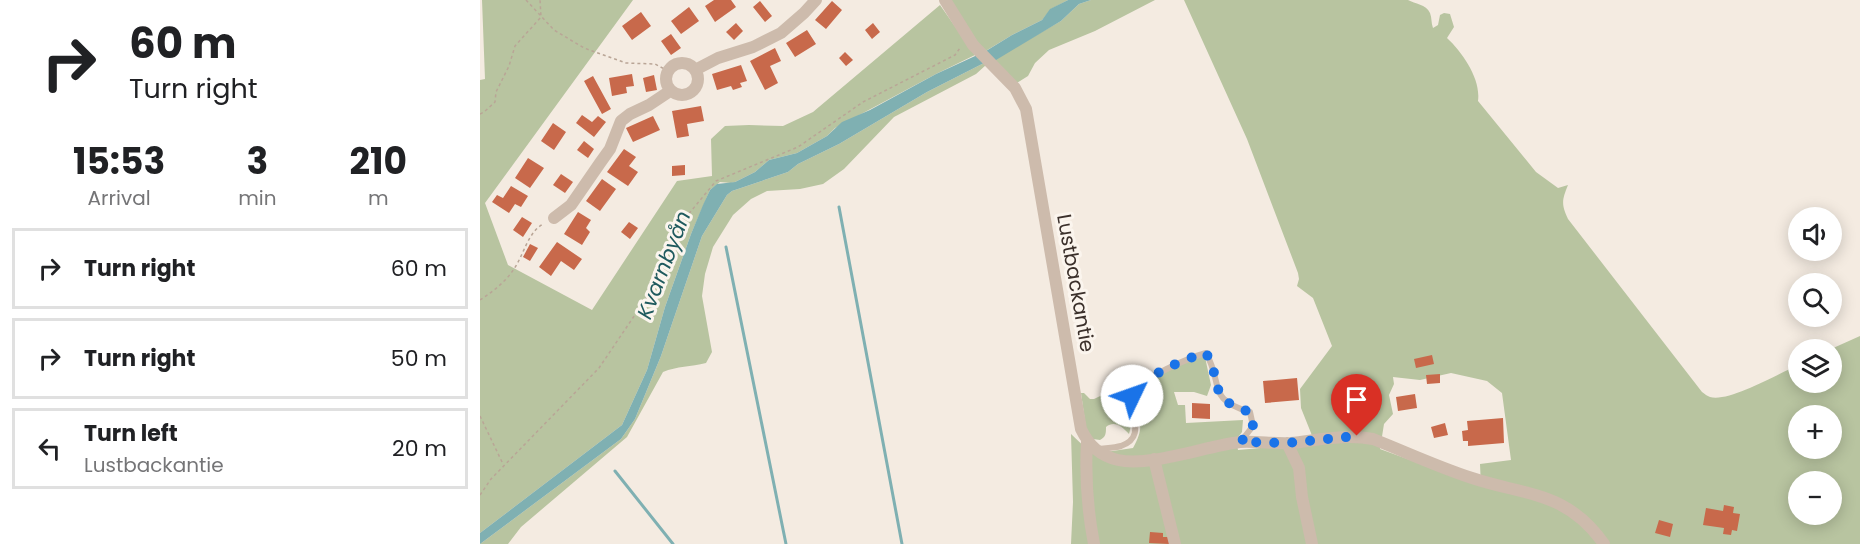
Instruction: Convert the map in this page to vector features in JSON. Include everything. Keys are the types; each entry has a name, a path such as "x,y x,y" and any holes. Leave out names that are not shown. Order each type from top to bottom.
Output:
{"street":[{"path":"695,70 718,58 753,47 781,33 816,0"},
{"name":"Lustbackantie","path":"945,0 968,38 1015,88 1026,109 1081,429 1090,445"},
{"path":"676,64 692,66 698,80 697,86 690,94 679,96 670,91 665,81 668,71 676,64"},
{"path":"554,218 571,205 610,148 621,121 670,91"},
{"path":"1094,544 1087,508 1085,472 1090,445 1105,456 1127,462 1241,442 1287,443 1357,436 1373,439 1472,478 1528,492 1553,501 1574,512 1594,530 1604,544"},
{"path":"1287,443 1299,468 1302,497 1312,544"},
{"path":"1154,459 1176,544"}],"lane":[{"path":"1090,445 1122,446 1132,439 1137,427 1131,405 1136,389 1152,377 1193,356 1206,353 1212,364 1219,395 1233,407 1250,412 1253,426 1241,442"}],"path":[{"path":"526,0 554,30 584,48 626,63 655,64 668,71"},
{"path":"480,114 495,102 496,92 509,66 515,46 541,16 540,0"},
{"path":"480,495 504,465 599,368 647,297 677,228 716,181 798,147 863,102 955,55 968,38"},
{"path":"480,300 501,285 517,264 523,248 538,227 554,218"},
{"path":"480,416 504,465"}],"green space":[{"path":"482,0 633,0 485,203 508,265 592,310 677,181 712,176 711,139 725,126 783,126 813,112 940,5 975,55 835,128 827,136 797,153 769,160 755,172 735,182 720,182 710,190 691,234 665,307 647,370 622,425 480,533 480,80 485,79"},
{"path":"950,0 1068,0 1051,9 1042,20 984,52"},
{"path":"1091,0 1155,0 1095,31 1049,50 1035,63 1028,76 1015,84 991,61 1061,21 1079,4"},
{"path":"1184,0 1408,0 1428,10 1433,28 1438,25 1440,15 1450,14 1454,27 1447,38 1459,51 1474,75 1478,101 1536,172 1558,188 1568,185 1563,202 1568,219 1702,392 1710,397 1729,396 1788,370 1788,393 1842,393 1842,344 1860,336 1860,544 1071,544 1073,502 1071,434 1092,454 1133,448 1140,432 1135,399 1138,393 1163,373 1200,356 1205,357 1211,385 1207,396 1194,392 1174,392 1178,405 1185,405 1186,423 1243,420 1242,432 1236,440 1238,450 1315,443 1301,408 1300,389 1332,346 1313,298 1297,286 1298,273 1247,139","holes":["1451,373 1487,381 1502,393 1511,460 1480,464 1481,486 1380,449 1384,424 1393,414 1389,395 1394,384 1393,377 1420,380"]},
{"path":"984,63 986,65 976,74 894,117 844,169 823,184 800,189 767,191 751,199 733,215 713,247 705,274 702,296 712,352 706,363 663,372 627,437 521,527 508,544 480,544 621,439 635,419 661,356 702,236 727,195 732,191 788,172 798,164 839,144 927,92"},
{"path":"1127,383 1132,388 1127,401 1129,434 1121,427 1112,424 1106,427 1102,439 1093,439 1086,428 1081,393 1094,399"}],"water":[{"path":"1068,0 1091,0 1079,4 1061,21 996,60 984,63 927,92 839,144 798,164 788,172 732,191 727,195 702,236 661,356 635,419 621,439 480,544 480,533 622,425 647,370 665,307 691,234 710,190 717,184 735,182 755,172 769,160 797,153 827,136 842,122 986,51 1042,20 1050,9"}],"building":[{"path":"714,0 731,0 736,7 715,22 705,6"},
{"path":"760,1 772,16 765,22 753,7"},
{"path":"832,1 842,10 826,29 815,20"},
{"path":"689,7 699,21 681,34 671,21"},
{"path":"641,12 651,26 632,40 622,26"},
{"path":"736,23 743,31 734,40 726,32"},
{"path":"873,23 880,32 872,39 865,30"},
{"path":"807,30 816,44 795,57 786,43"},
{"path":"671,34 681,48 671,55 661,41"},
{"path":"775,48 781,61 770,66 778,83 765,90 750,61"},
{"path":"845,52 853,60 846,66 839,58"},
{"path":"741,65 747,81 740,83 742,87 733,90 731,86 717,90 712,74"},
{"path":"632,74 634,86 626,87 627,93 612,96 609,78"},
{"path":"654,75 657,90 646,92 643,78"},
{"path":"593,76 611,109 602,114 584,81"},
{"path":"701,106 704,121 687,124 689,136 677,138 672,111"},
{"path":"582,115 592,122 598,116 606,122 594,137 576,123"},
{"path":"653,116 660,130 633,142 626,128"},
{"path":"553,123 566,132 554,150 541,141"},
{"path":"584,141 594,149 588,158 577,150"},
{"path":"624,149 636,157 629,166 638,172 628,186 607,172"},
{"path":"528,158 544,168 530,188 515,178"},
{"path":"685,165 685,175 672,176 672,166"},
{"path":"561,174 573,182 565,193 553,185"},
{"path":"602,179 616,189 600,211 586,201"},
{"path":"511,186 528,196 521,207 515,204 509,213 492,202 497,195 503,198"},
{"path":"578,212 591,220 586,228 590,232 582,245 564,234"},
{"path":"522,217 532,223 523,237 513,230"},
{"path":"629,222 638,228 630,239 621,232"},
{"path":"557,242 582,259 574,270 561,261 551,276 539,267"},
{"path":"530,244 538,248 530,261 523,257"},
{"path":"1432,355 1434,364 1416,368 1414,359"},
{"path":"1440,374 1440,383 1427,384 1426,375"},
{"path":"1297,378 1299,400 1265,403 1263,381"},
{"path":"1415,394 1417,408 1398,411 1396,397"},
{"path":"1192,403 1210,404 1210,419 1192,418"},
{"path":"1503,418 1504,443 1468,446 1468,441 1463,441 1462,431 1468,430 1467,421"},
{"path":"1445,423 1448,435 1434,438 1431,427"},
{"path":"1724,505 1734,507 1733,513 1740,514 1737,531 1732,530 1731,535 1723,534 1724,528 1703,525 1706,508 1723,511"},
{"path":"1659,520 1673,524 1670,537 1655,533"},
{"path":"1150,532 1163,533 1163,537 1169,537 1169,544 1149,543"}],"waterway":[{"path":"839,207 902,544"},
{"path":"726,247 786,544"},
{"path":"615,471 673,544"}],"route":[{"path":"1132,396 1136,389 1152,377 1193,356 1206,353 1212,364 1219,395 1233,407 1250,412 1253,426 1241,442 1287,443 1357,436"}],"water label":[{"name":"Kvarnbyån","path":"664,265"}]}
